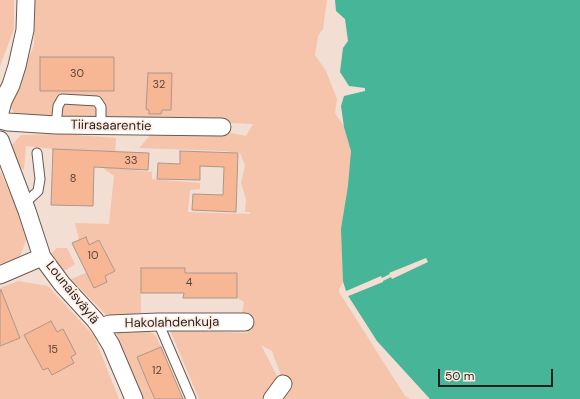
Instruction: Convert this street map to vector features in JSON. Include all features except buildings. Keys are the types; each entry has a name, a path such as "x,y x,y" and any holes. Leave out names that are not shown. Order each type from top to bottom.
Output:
{"street":[{"path":"0,112 3,101 18,66 25,30 26,0"},
{"name":"Tiirasaarentie","path":"0,120 8,122 56,125 222,127"},
{"name":"Lounaisväylä","path":"0,140 42,258 62,284 100,327 111,345 134,399"},
{"path":"0,275 42,258"},
{"name":"Hakolahdenkuja","path":"100,327 110,324 158,322 245,322"},
{"path":"272,399 283,384"}],"lane":[{"path":"56,125 58,106 62,99 97,101 102,107 101,126"},
{"path":"24,204 38,191 40,179 37,153"},
{"path":"158,322 191,399"}],"shaded area":[{"path":"0,0 14,0 14,29 0,66"},
{"path":"35,0 327,0 323,29 318,36 315,55 326,71 337,99 335,113 351,136 430,399 377,341 347,294 343,282 339,292 405,396 410,399 284,399 293,386 280,375 272,351 261,345 278,378 261,399 199,399 170,330 248,333 242,314 244,302 237,298 237,273 185,273 141,268 141,313 109,318 71,279 86,273 94,288 107,282 105,276 115,271 100,240 89,245 85,237 79,240 75,223 109,224 114,176 103,168 95,151 26,146 24,170 15,164 12,145 21,135 63,134 116,138 114,168 152,172 152,179 200,183 200,189 190,190 188,212 250,214 250,212 245,212 246,199 241,183 245,165 240,153 224,151 139,148 152,133 223,131 246,136 253,124 150,119 16,117 10,105 34,45"},
{"path":"335,0 580,0 580,399 430,399 377,341 347,294 343,281 341,229 348,186 351,151 344,127 341,106 344,96 365,91 365,88 349,86 340,72 343,48 348,41 345,19 336,11"},
{"path":"0,171 28,235 19,259 0,266"},
{"path":"57,248 67,248 75,264 63,272 52,253"},
{"path":"18,281 48,286 94,336 119,399 0,399 0,288"},
{"path":"115,330 149,331 156,336 161,347 138,357 155,399 143,399"}],"pier":[{"path":"426,258 428,262 392,279 391,277 383,282 346,297 344,292 381,276 382,278 390,274 389,273"}]}
